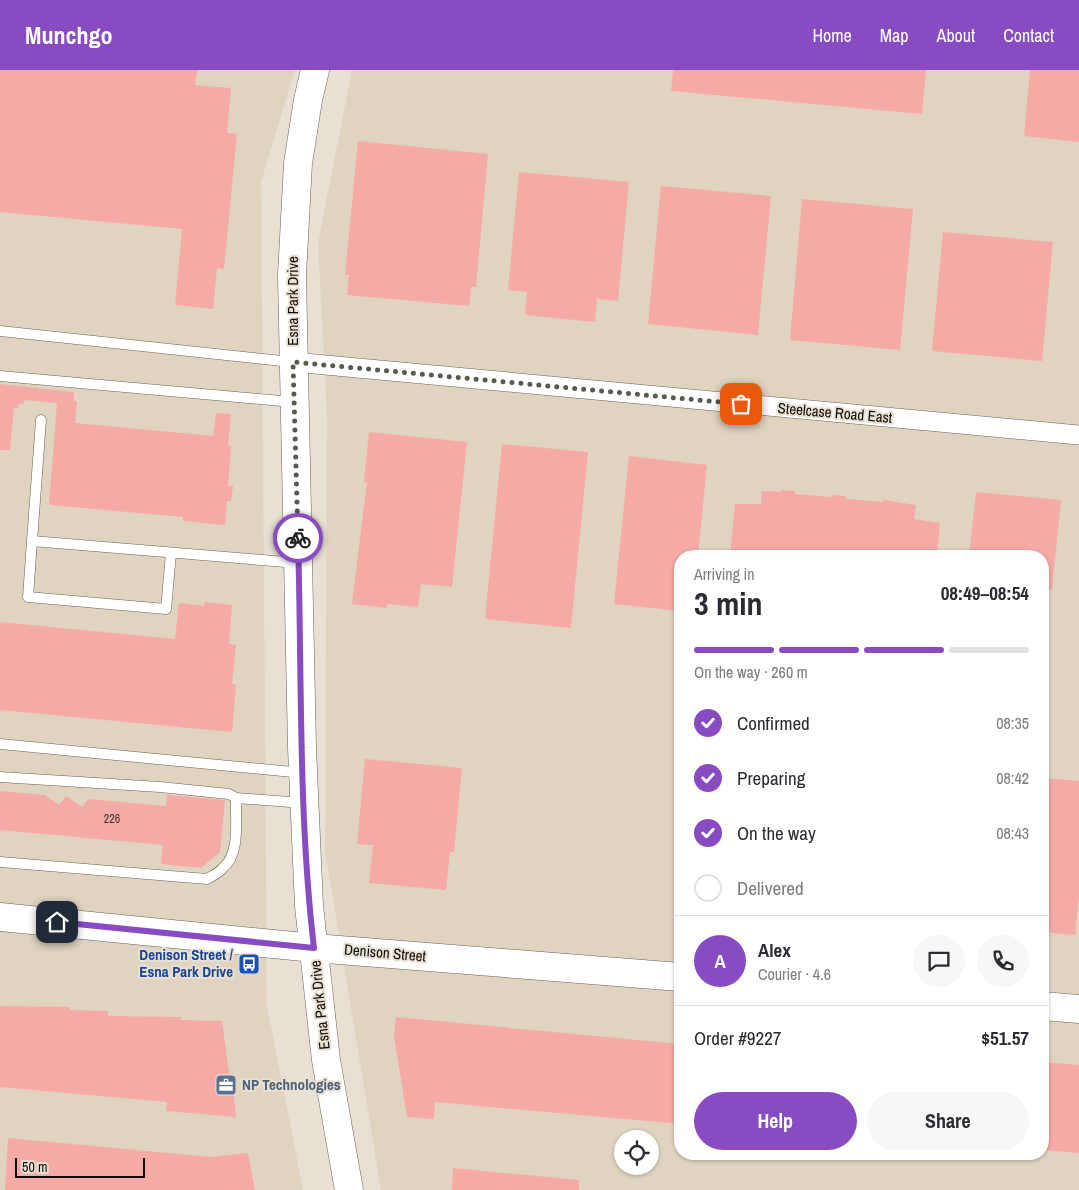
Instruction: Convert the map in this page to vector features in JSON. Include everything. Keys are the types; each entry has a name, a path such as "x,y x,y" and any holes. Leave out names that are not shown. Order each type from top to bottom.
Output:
{"street":[{"name":"Esna Park Drive","path":"315,70 298,163 292,275 303,773 309,906 326,1060 349,1190"},
{"name":"Steelcase Road East","path":"293,362 1079,436"},
{"name":"Denison Street","path":"0,917 314,948 674,977"},
{"path":"1049,1007 1079,1009"}],"lane":[{"path":"0,331 293,362"},
{"path":"0,376 294,403"},
{"path":"41,420 28,597 166,609 171,553"},
{"path":"32,541 299,563"},
{"path":"0,744 303,773"},
{"path":"0,777 160,787 229,794 236,798 304,803"},
{"path":"0,862 207,879 224,868 232,858 235,846 236,798"}],"shaded area":[{"path":"0,70 295,70 261,182 267,1006 303,1190 0,1190"},
{"path":"352,70 1079,70 1079,1190 381,1190 325,851 327,417 318,243"}],"building":[{"path":"0,70 197,70 195,85 231,88 227,133 237,134 224,269 217,268 213,309 175,305 182,229 0,212"},
{"path":"673,70 926,70 922,114 671,91"},
{"path":"1030,70 1079,70 1079,142 1024,136"},
{"path":"358,141 488,154 476,287 471,287 469,306 347,295 349,275 345,275"},
{"path":"519,172 629,182 618,301 597,299 595,322 525,315 527,292 508,290"},
{"path":"661,186 771,196 758,335 648,324"},
{"path":"802,199 913,209 900,350 790,340"},
{"path":"943,232 1053,242 1042,361 932,351"},
{"path":"0,384 74,392 74,401 77,401 75,423 213,436 216,413 231,414 228,446 231,446 228,486 233,486 231,501 227,501 225,525 183,521 183,517 49,505 57,403 24,400 23,404 19,404 18,408 14,408 10,450 0,450"},
{"path":"369,432 467,442 452,587 421,584 418,607 387,604 387,608 352,604 367,482 364,482"},
{"path":"502,444 588,452 571,628 485,619"},
{"path":"629,456 707,465 699,550 674,550 674,610 614,604"},
{"path":"781,490 795,491 795,494 832,497 832,495 846,496 846,499 883,502 883,500 916,505 914,519 940,523 938,550 731,550 735,504 761,504 762,491 781,492"},
{"path":"976,492 1061,500 1052,590 1049,590 1049,550 970,550"},
{"path":"205,602 232,605 229,644 236,645 232,684 236,685 232,732 0,710 0,622 175,639 179,603 204,606"},
{"path":"365,759 462,768 454,852 450,852 446,890 369,883 373,845 357,844"},
{"path":"1049,779 1079,781 1079,896 1075,935 1049,933"},
{"path":"0,791 45,795 59,805 66,796 82,807 88,799 166,806 167,795 225,800 220,852 201,868 161,864 163,845 0,830"},
{"path":"0,1006 70,1007 70,1010 108,1011 108,1016 181,1017 181,1020 222,1021 230,1079 232,1079 236,1117 166,1111 167,1102 0,1087"},
{"path":"396,1017 674,1043 674,1123 435,1102 434,1119 407,1117 394,1037"},
{"path":"1049,1063 1079,1065 1079,1153 1049,1151"},
{"path":"8,1138 211,1157 248,1153 255,1190 5,1190"},
{"path":"453,1168 579,1180 579,1190 452,1190"}],"way so far":[{"path":"298,538 293,362 741,404"}],"place":[{"name":"Denison Street / Esna Park Drive","path":"249,964"},
{"name":"NP Technologies","path":"226,1085"}],"route":[{"path":"57,922 314,948 309,906 302,748 298,538"}]}
